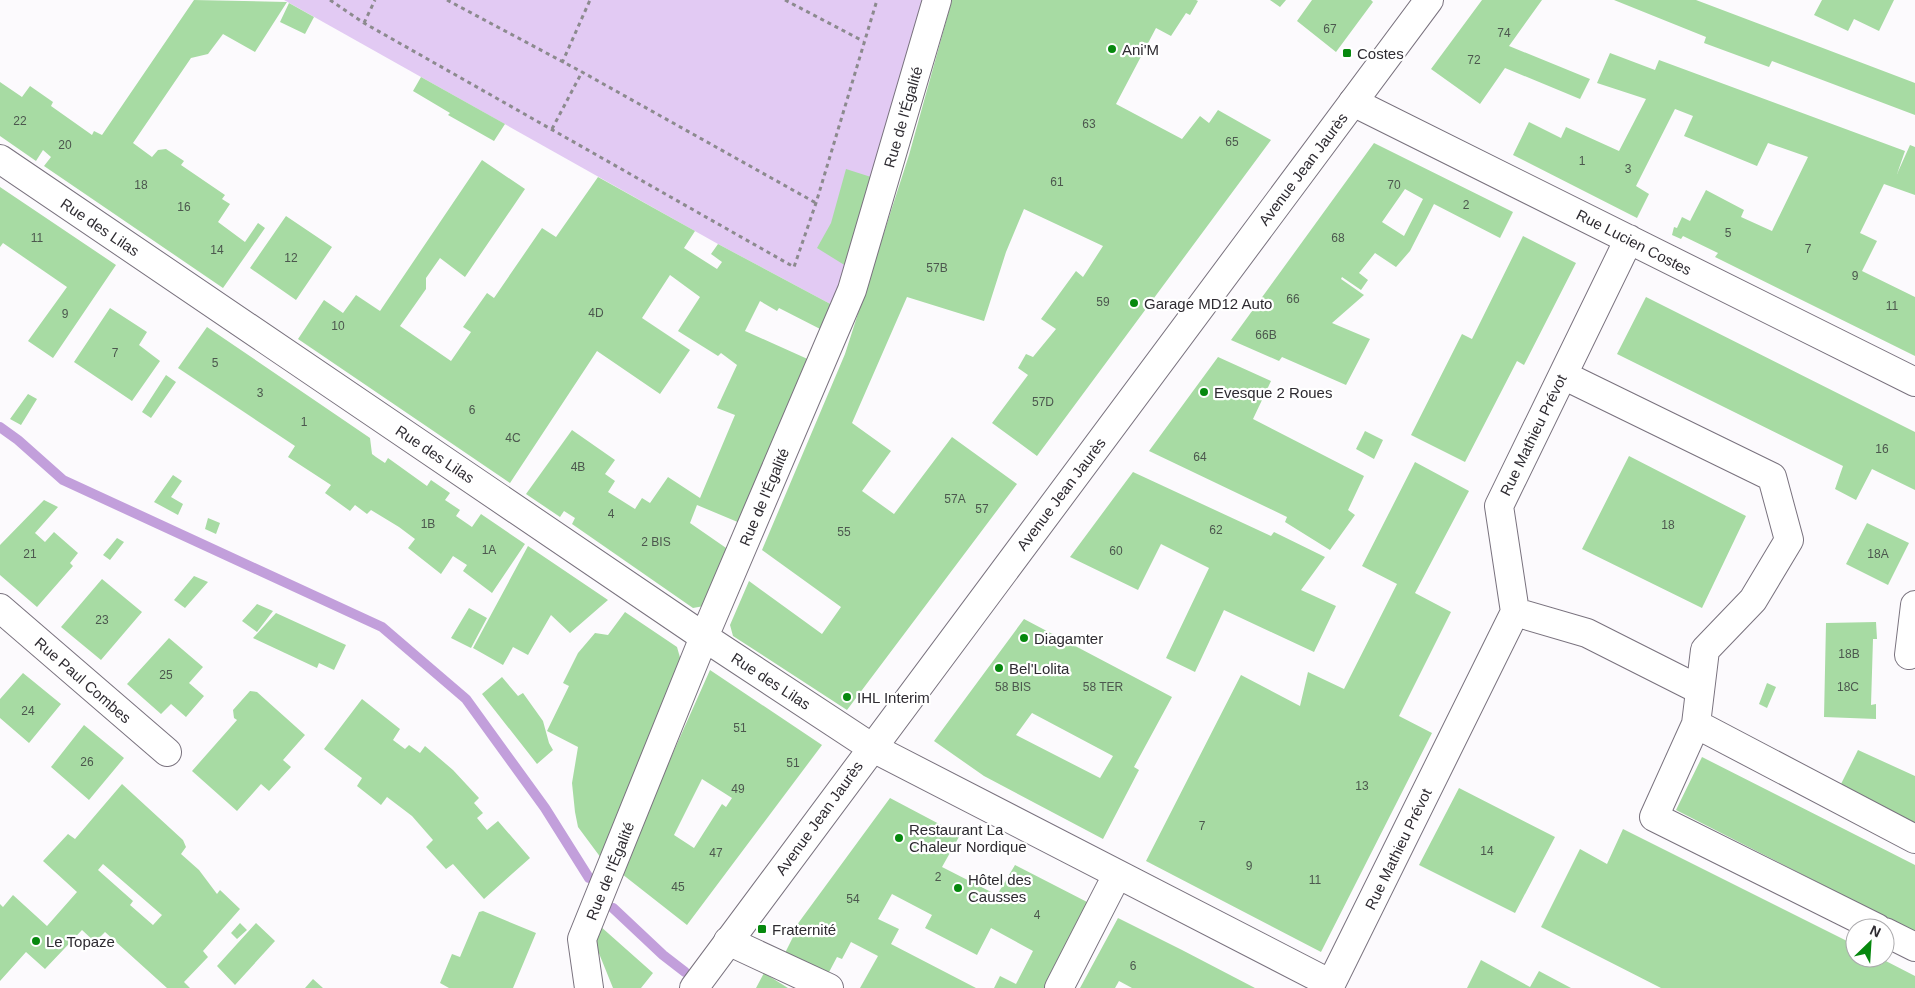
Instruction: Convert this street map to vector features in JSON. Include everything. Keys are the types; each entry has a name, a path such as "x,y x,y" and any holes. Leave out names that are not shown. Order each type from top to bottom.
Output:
{"street":[{"name":"Rue de l'Égalité","path":"589,988 582,939 704,637 852,290 937,0"},
{"name":"Avenue Jean Jaurès","path":"694,988 871,747 1429,0"},
{"name":"Rue Lucien Costes","path":"1353,102 1915,382"},
{"name":"Rue des Lilas","path":"0,159 704,637 871,747"},
{"name":"Rue Mathieu Prévot","path":"871,747 1331,984 1515,612 1498,506 1629,239"},
{"path":"1563,374 1772,477 1789,540 1753,600 1705,650 1696,724 1654,817 1857,918"},
{"path":"1909,655 1915,605"},
{"name":"Rue Paul Combes","path":"0,608 167,752"},
{"path":"1515,612 1587,633 1700,690"},
{"path":"1696,724 1915,839"},
{"path":"1059,988 1117,875"},
{"path":"1895,937 1915,947"},
{"path":"728,941 829,988"}],"path":[{"path":"364,23 375,0"},
{"path":"447,0 582,72 816,203"},
{"path":"562,62 590,0"},
{"path":"785,0 864,41"},
{"path":"333,1 364,23 794,267 816,203 877,0"},
{"path":"552,129 582,72"}],"shaded area":[{"path":"284,0 922,0 836,307 718,244"}],"building":[{"path":"194,0 287,2 255,52 223,34 208,54 191,58 133,143 152,157 158,150 166,149 184,161 181,165 225,195 222,199 230,204 218,222 245,242 258,223 265,228 223,288 44,166 51,157 43,150 36,161 0,136 0,82 22,97 30,86 53,102 51,106 92,135 94,131 102,135"},
{"path":"952,0 1196,0 1198,1 1190,15 1186,13 1171,36 1156,28 1116,104 1182,139 1200,116 1209,123 1218,110 1271,140 1037,456 992,423 1028,375 1018,368 1026,354 1033,357 1056,329 1041,319 1076,271 1083,277 1103,246 1024,209 1006,252 984,321 907,297 852,423 891,451 862,491 894,514 952,437 1017,484 847,710 733,636 730,625 749,581 822,634 841,607 762,550 845,354 909,155"},
{"path":"1270,0 1286,0 1280,7"},
{"path":"1312,0 1371,0 1373,2 1336,52 1297,21"},
{"path":"1482,0 1542,0 1509,46 1590,79 1580,99 1505,68 1480,104 1431,69"},
{"path":"1614,0 1696,0 1915,83 1915,115 1772,61 1769,67 1704,43 1706,37"},
{"path":"1822,0 1894,0 1879,31 1854,19 1848,31 1814,15"},
{"path":"289,3 314,17 305,34 280,22"},
{"path":"1610,53 1655,70 1659,60 1905,151 1897,174 1910,145 1915,147 1915,195 1884,184 1860,233 1877,241 1862,271 1915,297 1915,356 1715,257 1718,253 1683,236 1681,239 1672,235 1674,227 1677,228 1682,217 1690,221 1706,190 1744,210 1741,217 1772,231 1808,157 1768,143 1757,166 1684,136 1693,116 1675,109 1636,186 1649,194 1637,218 1513,155 1529,122 1561,138 1566,127 1619,151 1646,99 1597,83"},
{"path":"421,77 505,124 494,141 448,115 450,113 413,91"},
{"path":"1374,143 1513,212 1500,238 1434,204 1410,251 1396,267 1375,253 1359,273 1368,280 1361,290 1342,277 1341,279 1364,295 1332,323 1370,339 1346,385 1282,357 1279,361 1231,340","holes":["1405,189 1423,199 1404,236 1382,222"]},
{"path":"482,160 525,189 465,277 440,258 426,278 426,289 400,326 451,361 471,332 463,327 487,293 494,298 542,228 556,237 598,177 695,231 684,248 717,269 722,262 711,254 718,244 836,307 826,332 779,308 777,311 760,301 745,331 812,361 740,523 697,505 690,523 729,550 704,606 693,608 572,524 575,518 564,511 560,517 526,494 572,430 615,460 605,474 615,481 608,492 635,509 642,498 650,503 668,477 700,498 735,415 717,408 737,365 721,353 718,356 678,331 700,297 670,275 642,318 690,350 660,394 597,351 510,483 298,339 324,300 343,313 356,295 380,311"},
{"path":"846,169 871,177 846,266 817,248 831,223"},
{"path":"0,187 116,265 53,358 28,341 67,287 3,243 0,247"},
{"path":"286,216 332,247 296,300 250,268"},
{"path":"1523,236 1576,263 1524,365 1517,361 1465,462 1411,435 1462,334 1472,339"},
{"path":"1646,297 1915,432 1915,490 1872,469 1856,500 1835,489 1843,466 1617,354"},
{"path":"110,308 147,332 139,345 160,361 132,401 74,362"},
{"path":"207,327 370,438 372,454 376,457 385,463 388,458 427,486 431,480 450,493 445,500 460,510 456,516 472,527 481,514 525,544 492,593 463,571 467,565 453,556 441,574 408,548 415,539 399,527 371,510 367,514 355,505 350,511 325,493 331,485 288,457 295,446 178,368"},
{"path":"1218,357 1271,381 1253,419 1364,476 1348,510 1355,515 1330,550 1285,522 1287,517 1149,451"},
{"path":"166,375 176,382 151,418 142,412"},
{"path":"28,394 37,399 21,425 10,419"},
{"path":"1365,431 1383,440 1374,459 1356,449"},
{"path":"1629,456 1746,516 1702,608 1582,549"},
{"path":"1415,462 1469,491 1415,593 1451,612 1399,716 1432,733 1321,952 1146,861 1241,675 1300,706 1308,672 1344,689 1397,584 1362,566"},
{"path":"1133,472 1271,536 1274,532 1325,557 1301,590 1336,606 1314,652 1224,610 1195,672 1166,658 1209,568 1161,544 1138,590 1070,557"},
{"path":"173,475 182,481 171,497 183,504 178,515 154,502"},
{"path":"44,500 58,507 35,533 45,542 54,532 78,553 70,563 73,566 37,607 0,575 0,545"},
{"path":"208,518 220,523 216,534 205,529"},
{"path":"1867,523 1909,543 1888,585 1846,564"},
{"path":"117,538 124,542 110,560 103,555"},
{"path":"528,546 608,600 570,633 551,615 528,655 513,647 503,665 473,648"},
{"path":"194,576 208,582 185,608 174,600"},
{"path":"102,579 142,612 101,660 61,627"},
{"path":"257,604 273,611 257,632 242,621"},
{"path":"469,608 487,618 471,648 451,638"},
{"path":"625,612 677,647 681,661 601,858 578,827 572,783 578,747 547,731 569,686 563,683 578,653 595,633 608,635"},
{"path":"276,613 346,645 334,670 319,663 317,668 253,638"},
{"path":"1024,619 1172,697 1134,767 1139,770 1103,839 984,776 934,741","holes":["1032,713 1113,756 1100,778 1016,735"]},
{"path":"1876,622 1877,639 1873,639 1871,705 1876,704 1876,719 1824,717 1826,623"},
{"path":"169,638 203,667 189,683 204,696 186,717 171,704 161,714 127,684"},
{"path":"710,670 822,745 687,925 622,874 656,791","holes":["702,779 732,798 726,807 722,804 694,848 674,835"]},
{"path":"23,673 61,704 29,743 0,718 0,699"},
{"path":"502,677 518,696 523,693 543,721 553,750 537,764 482,694"},
{"path":"1767,683 1776,687 1767,708 1759,704"},
{"path":"250,691 257,692 305,735 283,760 291,767 269,791 261,784 237,811 192,771 237,720 234,718 233,710"},
{"path":"362,699 400,729 393,740 405,749 409,745 420,753 425,746 453,770 479,798 474,803 483,813 477,818 487,830 498,821 530,858 484,899 453,864 446,869 426,847 433,840 412,816 387,797 381,805 357,786 362,778 324,749"},
{"path":"84,725 124,758 89,800 51,767"},
{"path":"1858,750 1915,776 1915,823 1840,786"},
{"path":"1702,757 1915,865 1915,932 1895,922 1895,918 1888,918 1676,810"},
{"path":"122,784 183,840 186,847 181,854 199,870 217,894 220,890 240,909 203,951 208,957 184,982 190,988 167,988 105,932 95,942 82,930 45,969 26,952 0,981 0,904 3,907 13,895 47,926 77,892 43,861 68,834 75,839","holes":["103,864 162,915 153,925 130,905 133,901 98,870"]},
{"path":"1459,788 1555,837 1515,913 1419,865"},
{"path":"890,798 960,835 942,867 997,895 1015,865 1089,903 1046,988 994,988 1000,976 1016,984 1033,951 991,928 977,955 925,928 932,915 892,894 878,919 899,929 891,944 976,988 860,988 878,956 851,942 842,959 837,957 827,976 784,955 794,935 791,933"},
{"path":"1623,829 1845,940 1845,968 1895,968 1895,966 1915,976 1915,988 1661,988 1541,927 1580,849 1607,864"},
{"path":"483,911 536,933 513,988 449,988 440,983 452,954 460,957 479,912"},
{"path":"1118,918 1255,988 1132,988 1119,981 1115,988 1080,988"},
{"path":"240,923 247,930 237,939 231,933"},
{"path":"256,923 275,941 235,985 217,966"},
{"path":"600,926 653,973 641,988 613,988 594,941"},
{"path":"1481,960 1530,987 1539,971 1571,988 1467,988"},
{"path":"764,973 788,988 756,988"},
{"path":"313,979 323,988 305,988"}],"waterway":[{"path":"0,427 18,440 63,480 382,627 466,699 545,808 589,878"},
{"path":"613,908 663,955 685,972"}],"place":[{"name":"Ani'M","path":"1112,49"},
{"name":"Costes","path":"1347,53"},
{"name":"Garage MD12 Auto","path":"1134,303"},
{"name":"Evesque 2 Roues","path":"1204,392"},
{"name":"Diagamter","path":"1024,638"},
{"name":"Bel'Lolita","path":"999,668"},
{"name":"IHL Interim","path":"847,697"},
{"name":"Restaurant La Chaleur Nordique","path":"899,838"},
{"name":"Hôtel des Causses","path":"958,888"},
{"name":"Fraternité","path":"762,929"},
{"name":"Le Topaze","path":"36,941"}]}
